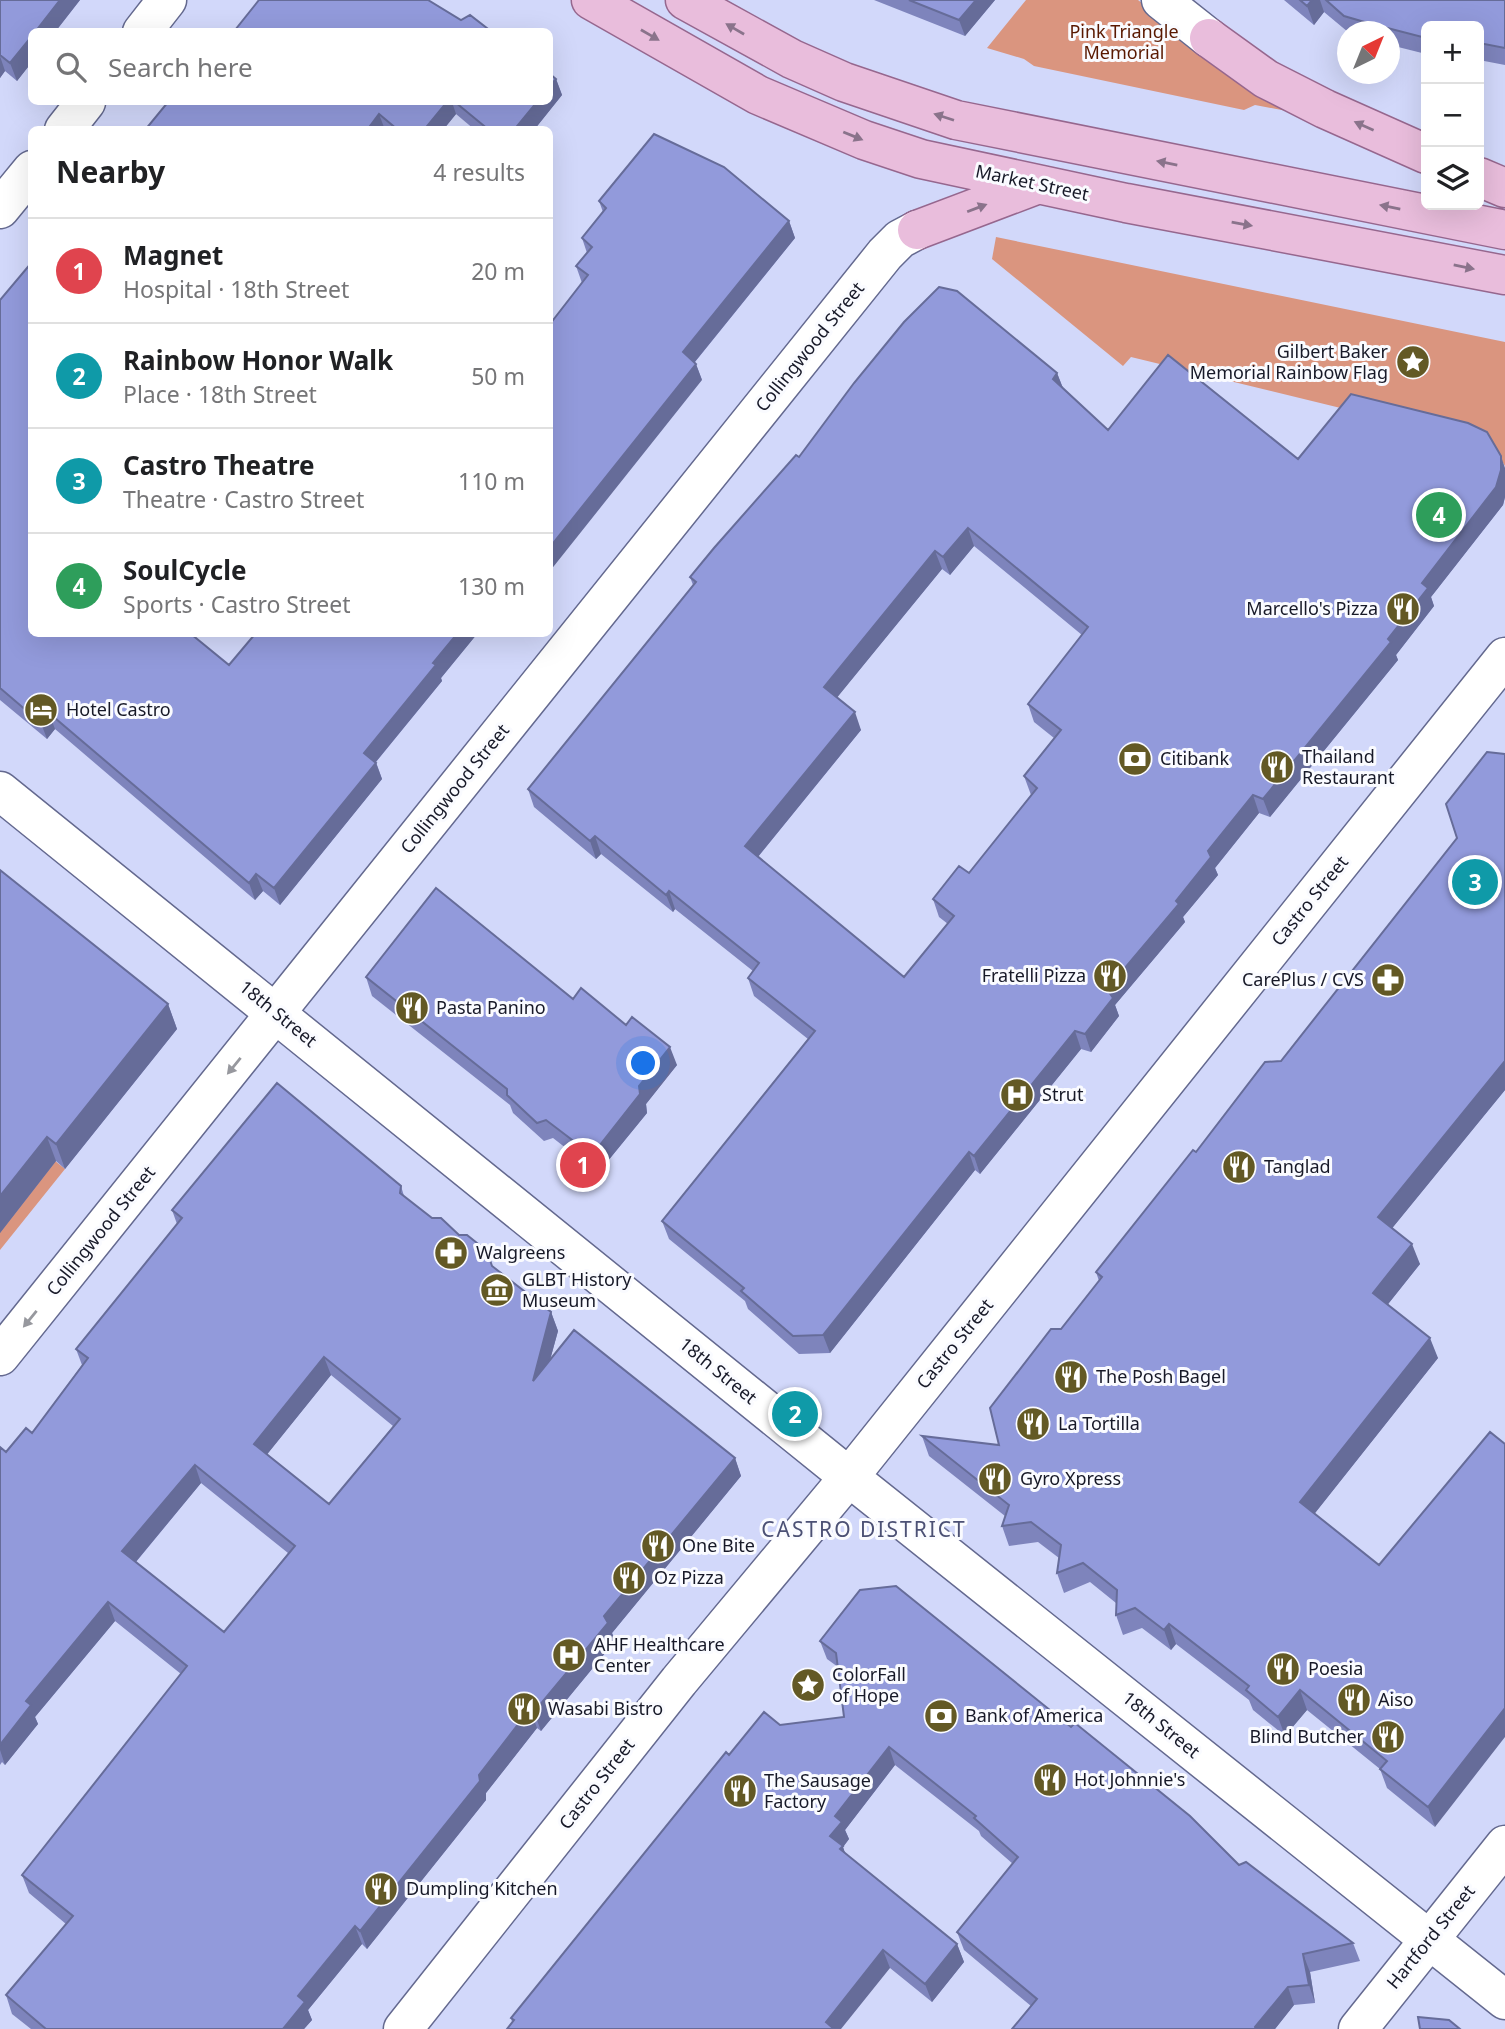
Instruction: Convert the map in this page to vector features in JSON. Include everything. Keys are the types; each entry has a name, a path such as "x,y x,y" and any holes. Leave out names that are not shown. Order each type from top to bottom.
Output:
{"main road":[{"name":"Market Street","path":"591,0 708,69 811,119 921,159 1036,185 1505,275"},
{"path":"685,0 792,59 844,82 956,120 1505,230"},
{"path":"1209,38 1266,79 1325,110 1421,152"},
{"path":"1484,179 1505,188"},
{"path":"917,230 1036,185"}],"street":[{"path":"145,28 167,0"},
{"path":"1161,0 1209,38"},
{"path":"67,126 84,105"},
{"path":"0,209 28,175"},
{"name":"Collingwood Street","path":"0,1356 885,254 900,239 917,230"},
{"name":"Castro Street","path":"403,2029 679,1681 849,1477 1505,657"},
{"name":"18th Street","path":"0,791 849,1477 1505,2000"},
{"name":"Hartford Street","path":"1358,2029 1505,1844"}],"green space":[{"name":"Pink Triangle Memorial","path":"1026,0 1138,0 1255,92 1292,112 1255,105 1244,110 1034,66 1024,59 987,48"},
{"path":"996,237 1505,342 1505,466 1499,456 1357,412 1131,357 1123,366 992,259"},
{"path":"0,1116 65,1169 0,1250"}],"building":[{"path":"0,0 60,0 38,28 28,28 28,41 10,63 0,55"},
{"path":"259,0 428,0 461,20 470,15 487,28 237,28"},
{"path":"909,0 976,0 959,20"},
{"path":"1300,0 1312,0 1307,6"},
{"path":"1326,0 1505,0 1505,48 1484,44 1484,21 1421,21 1421,37 1400,31 1400,21 1361,21 1344,16"},
{"path":"166,105 445,105 427,126 393,126 379,114 370,126 148,126"},
{"path":"459,105 535,105 517,126 484,126"},
{"path":"654,134 724,167 789,221 683,352 696,364 553,543 553,320 588,275 576,266 592,247 582,238 606,208 599,201"},
{"path":"28,267 28,637 195,637 229,665 252,637 455,637 433,663 436,665 364,753 376,763 274,888 256,874 249,883 49,713 41,723 0,688 0,300"},
{"path":"939,287 957,291 1057,373 1053,379 1108,430 1168,355 1298,459 1351,394 1468,423 1487,432 1501,456 1501,470 1496,487 1422,583 1428,588 1388,639 1391,642 1263,799 1253,795 1208,851 1211,857 1176,901 1179,904 1107,989 1113,998 1085,1034 1075,1031 974,1156 969,1152 823,1335 793,1336 741,1291 744,1288 662,1221 815,1031 748,978 759,963 669,891 666,895 595,836 590,841 528,789 696,582 690,577 796,455 799,457 904,322","holes":["968,528 1088,627 1028,704 1061,730 1024,776 1037,788 969,873 959,866 933,899 954,916 904,977 745,846 855,712 824,687 935,551 943,557"]},
{"path":"1487,752 1505,754 1505,1061 1378,1217 1412,1244 1373,1293 1430,1338 1300,1502 1379,1565 1490,1432 1505,1444 1505,1708 1428,1807 1380,1769 1387,1761 1300,1690 1278,1717 1246,1690 1249,1686 1169,1624 1164,1630 1135,1608 1116,1615 1117,1590 1083,1563 1057,1573 1061,1545 1031,1522 1002,1526 1009,1505 922,1436 999,1445 990,1408 1051,1329 1061,1329 1102,1277 1096,1272 1193,1150 1196,1152 1265,1062 1281,1061 1457,838 1446,804"},
{"path":"0,870 168,1004 56,1144 47,1137 0,1196"},
{"path":"436,888 573,999 581,988 626,1025 632,1017 670,1047 639,1086 640,1094 592,1155 546,1120 537,1123 507,1095 507,1089 366,977"},
{"path":"277,1083 401,1186 400,1193 432,1218 441,1218 459,1235 467,1235 487,1251 492,1266 551,1312 533,1381 574,1330 735,1458 604,1616 608,1623 534,1712 530,1709 479,1775 480,1781 360,1931 355,1926 298,1996 305,2002 283,2029 46,2029 6,1995 73,1916 22,1875 187,1666 108,1602 26,1701 31,1705 0,1745 0,1447 6,1452 26,1428 32,1433 88,1358 76,1349 182,1218 172,1210","holes":["324,1357 400,1419 329,1504 254,1444","195,1465 295,1546 224,1632 122,1551"]},
{"path":"896,1586 1071,1727 1075,1723 1190,1816 1239,1865 1246,1862 1353,1943 1303,1954 1309,1985 1288,1987 1256,2029 1012,2029 1037,1999 957,1932 1018,1857 974,1818 976,1816 889,1747 835,1816 842,1822 830,1836 843,1846 840,1849 957,1944 925,1984 883,1950 826,2022 834,2029 507,2029 514,2020 511,2018 726,1752 729,1755 764,1712 780,1725 844,1717 836,1653 820,1641 860,1590"},
{"path":"1418,2017 1449,2020 1460,2029 1420,2029"}],"place":[{"name":"Gilbert Baker Memorial Rainbow Flag","path":"1413,362"},
{"name":"SoulCycle","path":"1439,515"},
{"name":"Marcello's Pizza","path":"1403,609"},
{"name":"Hotel Castro","path":"41,710"},
{"name":"Citibank","path":"1135,759"},
{"name":"Thailand Restaurant","path":"1277,767"},
{"name":"Castro Theatre","path":"1475,882"},
{"name":"Fratelli Pizza","path":"1110,976"},
{"name":"CarePlus / CVS","path":"1388,980"},
{"name":"Pasta Panino","path":"412,1008"},
{"name":"Strut","path":"1017,1095"},
{"name":"Magnet","path":"583,1165"},
{"name":"Tanglad","path":"1239,1167"},
{"name":"Walgreens","path":"451,1253"},
{"name":"GLBT History Museum","path":"497,1290"},
{"name":"The Posh Bagel","path":"1071,1377"},
{"name":"Rainbow Honor Walk","path":"795,1414"},
{"name":"La Tortilla","path":"1033,1424"},
{"name":"Gyro Xpress","path":"995,1479"},
{"name":"One Bite","path":"658,1546"},
{"name":"Oz Pizza","path":"629,1578"},
{"name":"AHF Healthcare Center","path":"569,1655"},
{"name":"Poesia","path":"1283,1669"},
{"name":"ColorFall of Hope","path":"808,1685"},
{"name":"Aiso","path":"1354,1700"},
{"name":"Wasabi Bistro","path":"524,1709"},
{"name":"Bank of America","path":"941,1716"},
{"name":"Blind Butcher","path":"1388,1737"},
{"name":"Hot Johnnie's","path":"1050,1780"},
{"name":"The Sausage Factory","path":"740,1791"},
{"name":"Dumpling Kitchen","path":"381,1889"}],"district":[{"name":"CASTRO DISTRICT","path":"864,1530"}]}
